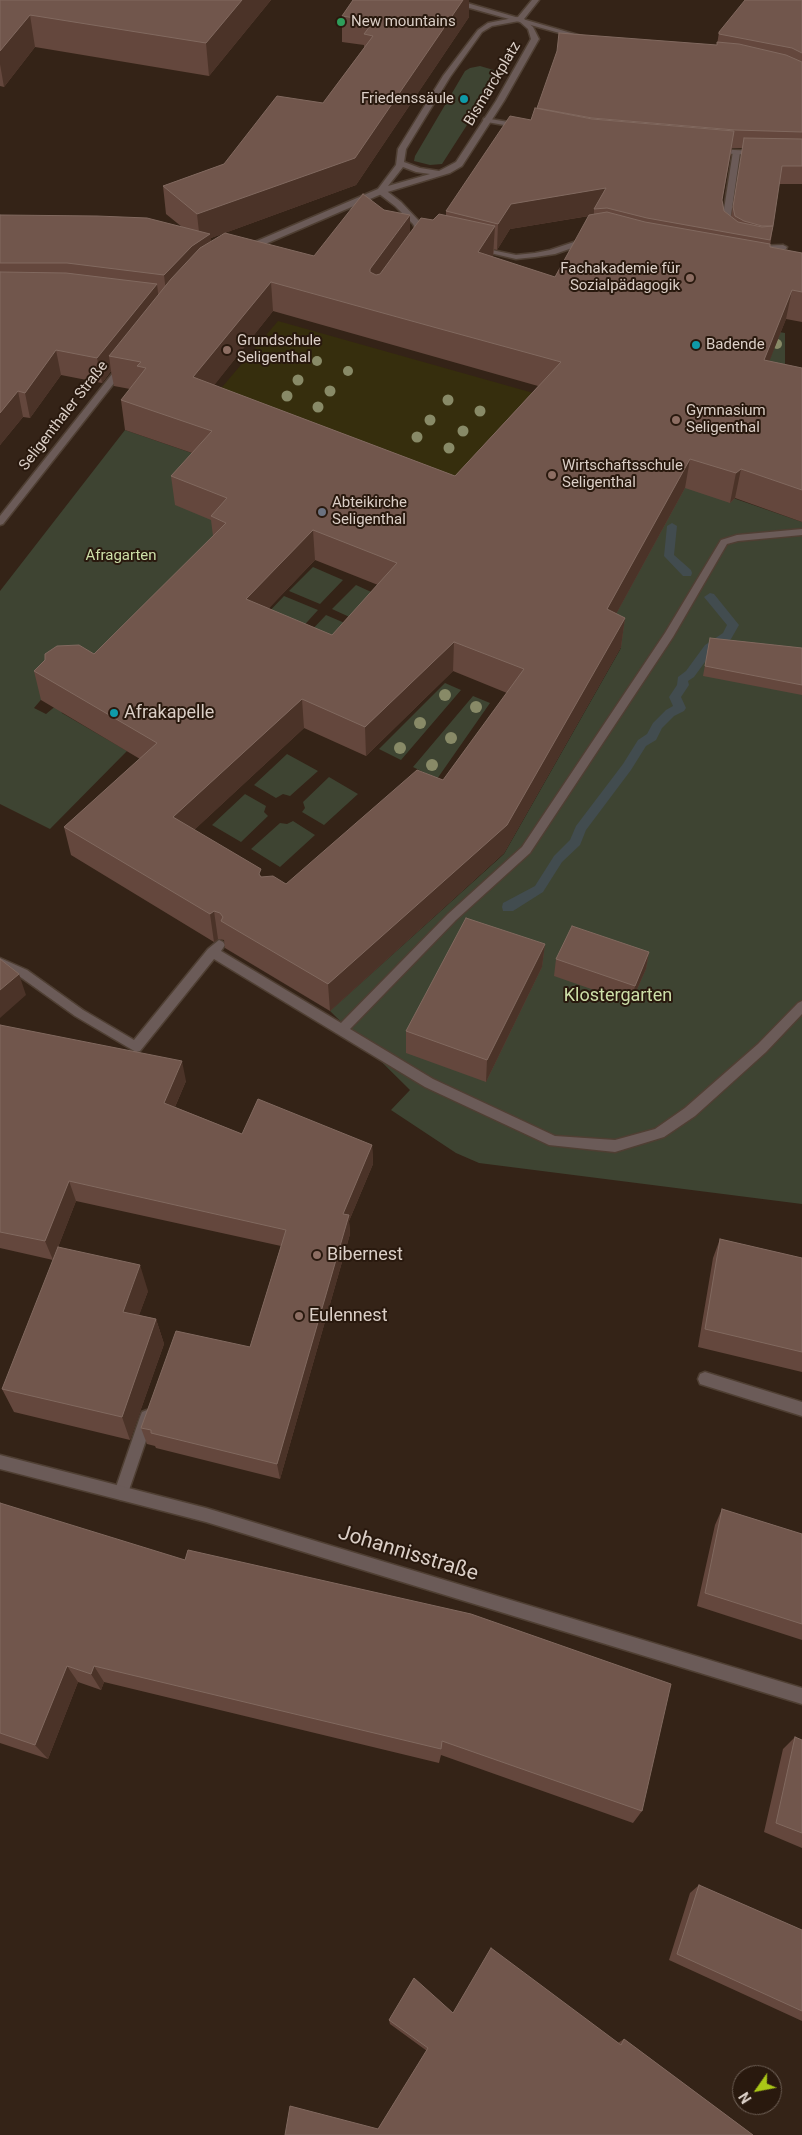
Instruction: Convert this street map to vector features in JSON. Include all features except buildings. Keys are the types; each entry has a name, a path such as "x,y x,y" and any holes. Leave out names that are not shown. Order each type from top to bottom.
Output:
{"street":[{"path":"429,0 467,5 520,19 572,36 590,38"},
{"path":"520,19 536,0"},
{"name":"Bismarckplatz","path":"238,252 381,191 443,172 459,164 510,84 535,39 531,28 520,19 490,24 480,31 447,76 402,149 400,163 381,191"},
{"path":"487,120 528,127"},
{"path":"702,150 764,153"},
{"path":"726,236 724,225 736,152"},
{"path":"400,163 419,170 443,172"},
{"path":"381,191 398,204 427,237 418,243"},
{"path":"465,246 516,257 552,252 597,238"},
{"path":"744,245 758,248 783,247"},
{"name":"Seligenthaler Straße","path":"0,522 127,360"},
{"path":"342,1030 452,917 526,850 669,635 724,542 737,538 802,532"},
{"path":"0,963 23,973 79,1013 136,1046 216,948 342,1030 430,1083 554,1141 615,1146 659,1134 690,1112 762,1048 802,1006"},
{"path":"705,1378 802,1409"},
{"path":"121,1493 150,1408"},
{"name":"Johannisstraße","path":"0,1462 206,1515 802,1696"}],"green space":[{"path":"480,66 497,71 499,75 442,164 430,165 414,161 415,156 465,71"},
{"path":"773,331 785,333 785,378 756,372"},
{"name":"Afragarten","path":"125,430 215,461 230,527 229,553 45,695 34,708 46,714 58,704 62,713 127,751 50,829 0,804 0,591"},
{"name":"Klostergarten","path":"667,475 802,522 802,1204 479,1163 456,1153 391,1110 410,1090 330,1011 504,854 621,648 603,638"},
{"path":"313,567 343,580 320,604 289,591"},
{"path":"356,585 380,596 356,620 332,609"},
{"path":"284,596 318,610 299,631 264,617"},
{"path":"326,615 354,627 335,647 307,635"},
{"path":"445,683 461,690 401,760 379,749"},
{"path":"473,696 490,703 437,779 413,767"},
{"path":"287,754 318,771 290,796 283,794 276,798 254,785"},
{"path":"329,777 358,794 324,825 302,812 305,808 303,802"},
{"path":"245,794 266,806 264,812 268,816 241,842 212,825"},
{"path":"293,821 315,835 280,867 251,849 280,823 287,824"}],"sand":[{"path":"278,321 544,396 449,497 207,405"}],"waterway":[{"path":"672,526 669,556 687,573"},
{"path":"508,907 539,889 558,859 576,842 580,829 627,767 642,743 652,737 657,726 670,713 680,708 675,697 683,685 682,680 690,674 709,648 727,636 733,625 710,597"}],"place":[{"name":"New mountains","path":"341,22"},
{"name":"Friedenssäule","path":"464,99"},
{"name":"Fachakademie für Sozialpädagogik","path":"690,278"},
{"name":"Badende","path":"696,345"},
{"name":"Grundschule Seligenthal","path":"227,350"},
{"name":"Gymnasium Seligenthal","path":"676,420"},
{"name":"Wirtschaftsschule Seligenthal","path":"552,475"},
{"name":"Abteikirche Seligenthal","path":"322,512"},
{"name":"Afrakapelle","path":"114,713"},
{"name":"Bibernest","path":"317,1255"},
{"name":"Eulennest","path":"299,1316"}]}
